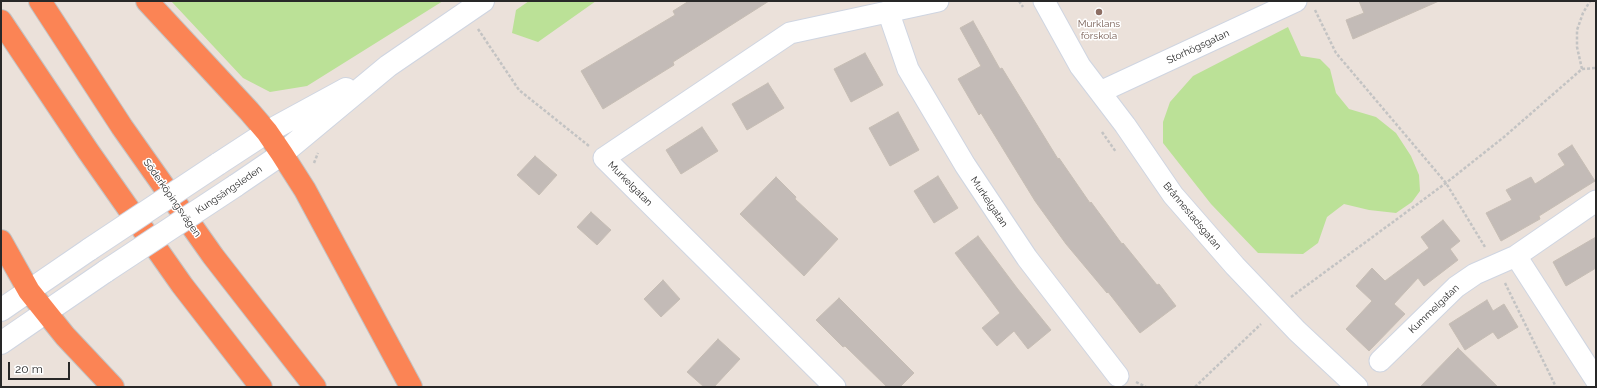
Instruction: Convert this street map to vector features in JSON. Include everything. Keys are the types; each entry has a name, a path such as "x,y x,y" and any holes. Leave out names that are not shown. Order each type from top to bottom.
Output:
{"highway":[{"name":"Söderköpingsvägen","path":"40,1 122,127 208,250 315,387"},
{"path":"147,1 267,132 305,190 411,387"},
{"path":"1,21 88,151 182,285 261,387"},
{"path":"1,241 29,291 65,336 113,387"}],"main road":[{"name":"Kungsängsleden","path":"1,343 282,154 388,66 470,5"},
{"name":"Kungsängsleden","path":"1,310 90,248 267,132 388,66"}],"street":[{"name":"Murkelgatan","path":"836,387 604,158 790,32 938,1"},
{"name":"Brånnestadsgatan","path":"1044,1 1080,66 1173,195 1275,309 1357,387"},
{"name":"Storhögsgatan","path":"1100,92 1304,4"},
{"name":"Murkelgatan","path":"888,12 908,69 965,165 1027,258 1118,376"},
{"name":"Kummelgatan","path":"1380,361 1456,287 1475,274 1516,256 1596,201"},
{"path":"1516,256 1596,380"}],"path":[{"path":"1582,69 1577,47 1577,30 1583,12 1590,1"},
{"path":"1304,4 1348,70 1446,183 1496,265 1556,387"},
{"path":"470,5 519,90 604,158"},
{"path":"1195,387 1275,309 1446,183 1504,137 1582,69 1596,68"}],"green space":[{"path":"171,1 443,1 307,86 270,92 243,78"},
{"path":"529,1 596,1 538,42 512,33 516,10"},
{"path":"1288,27 1301,56 1320,59 1330,69 1336,93 1349,109 1376,117 1396,133 1411,156 1419,175 1420,191 1412,202 1396,213 1369,210 1344,204 1327,217 1318,243 1303,254 1258,253 1211,204 1163,143 1163,122 1170,102 1193,76"}],"building":[{"path":"689,1 769,1 673,62 674,65 603,109 581,71 675,15 673,11"},
{"path":"1359,1 1439,1 1353,39 1346,20 1364,13"},
{"path":"973,21 1000,69 1002,68 1058,159 1059,158 1090,203 1091,202 1122,244 1123,243 1157,285 1159,284 1176,306 1140,333 1108,292 1107,293 1066,244 1035,201 981,113 979,115 958,79 981,66 960,28"},
{"path":"865,53 883,85 851,102 834,69"},
{"path":"768,83 784,108 747,130 732,104"},
{"path":"898,112 919,150 890,166 869,128"},
{"path":"702,127 718,151 681,174 666,150"},
{"path":"1572,145 1595,181 1539,216 1540,219 1501,241 1486,213 1512,200 1506,190 1531,177 1535,184 1565,165 1558,154"},
{"path":"535,156 557,175 539,195 517,175"},
{"path":"938,176 958,208 934,223 914,191"},
{"path":"776,177 796,197 795,199 838,239 804,276 740,214"},
{"path":"591,212 611,230 597,245 577,227"},
{"path":"1443,220 1460,241 1450,249 1458,260 1424,286 1418,278 1394,304 1405,314 1369,351 1346,329 1372,301 1356,286 1372,268 1385,281 1429,248 1421,237"},
{"path":"978,236 1051,330 1028,349 1014,331 997,346 982,328 1000,313 955,253"},
{"path":"1596,237 1596,268 1566,286 1553,262"},
{"path":"663,280 680,299 661,317 644,299"},
{"path":"839,298 914,373 900,387 887,387 816,320"},
{"path":"1487,300 1493,311 1504,304 1518,327 1498,339 1493,332 1465,350 1449,324"},
{"path":"718,339 740,359 714,387 704,387 687,372"},
{"path":"1458,348 1498,387 1420,387"}],"place":[{"name":"Murklans förskola","path":"1099,12"}]}
